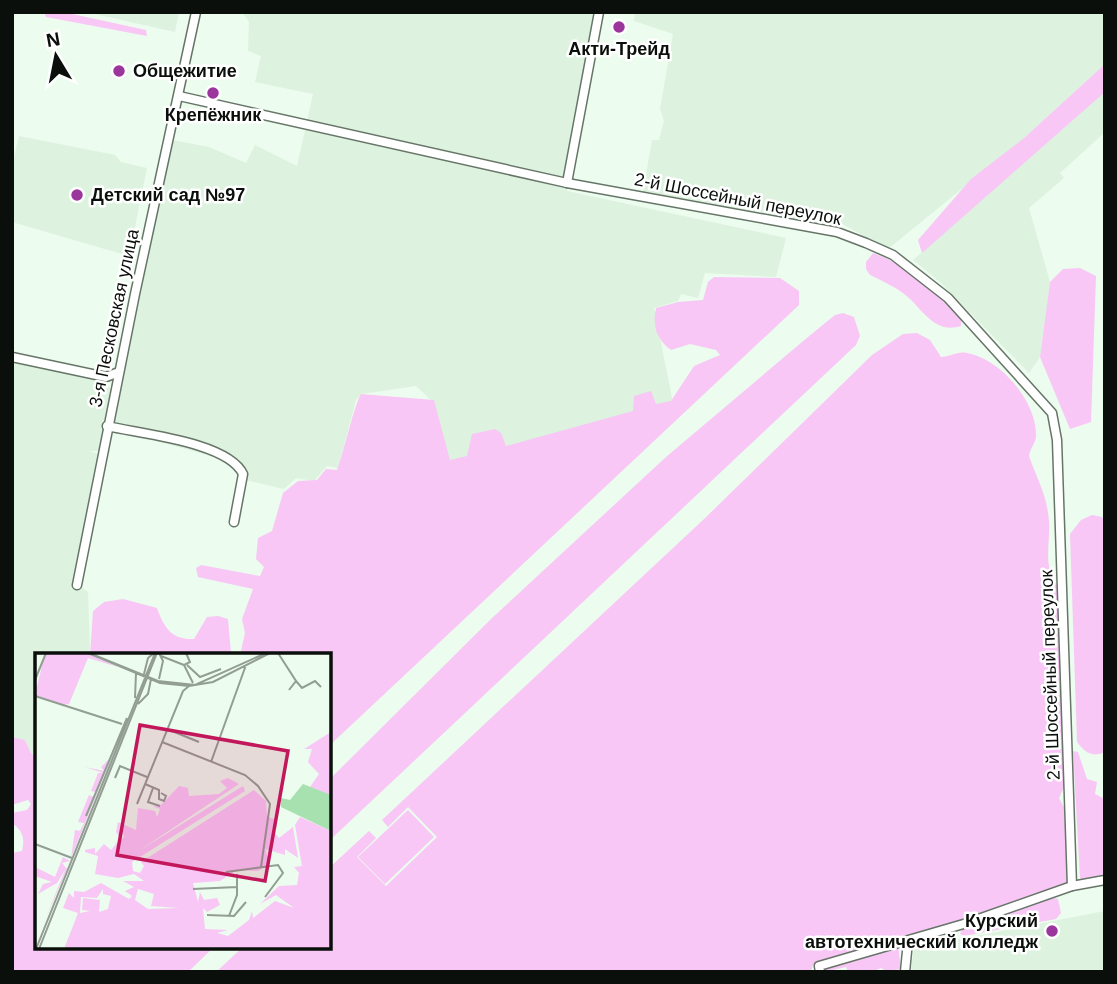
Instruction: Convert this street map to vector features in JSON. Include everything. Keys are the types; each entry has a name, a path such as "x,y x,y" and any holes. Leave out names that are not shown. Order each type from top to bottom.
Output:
{"street":[{"name":"3-я Песковская улица","path":"77,585 107,426 196,12"},
{"path":"567,183 599,12"},
{"name":"2-й Шоссейный переулок","path":"179,96 567,183 837,232 893,256 948,298 1052,413 1057,440 1072,886"},
{"path":"12,357 106,377 119,372"},
{"name":"3-я Песковская улица","path":"107,426 217,450 240,467 243,474 234,522"},
{"path":"820,972 819,966 908,941 1072,886 1105,880"},
{"path":"905,972 908,941"}],"shaded area":[{"path":"44,12 63,12 146,30 147,36 46,17"},
{"path":"86,12 179,12 175,32"},
{"path":"242,12 599,12 567,191 786,238 776,277 705,273 698,298 681,294 678,301 654,308 673,403 447,466 432,401 416,386 361,394 356,400 338,468 327,466 314,481 296,478 284,489 245,480 229,461 113,429 172,140 209,147 246,163 255,145 297,166 313,94 255,82 261,56 248,51 249,22"},
{"path":"635,12 1105,12 1105,64 1024,138 888,249 822,213 803,222 643,192 652,140 659,140 664,121 660,109 673,34 634,21"},
{"path":"1105,64 1105,92 922,253 918,240 971,179 1024,138"},
{"path":"1105,92 1105,132 1060,173 1064,178 1029,208 1050,282 1040,357 1029,373 941,283 913,260"},
{"name":"Детский сад №97","path":"19,136 115,155 121,162 147,168 129,256 12,222 12,166"},
{"path":"873,253 921,280 961,320 961,326 952,328 938,324 905,295 870,275 866,262"},
{"path":"1080,268 1096,276 1091,422 1070,429 1040,357 1050,282 1063,269"},
{"path":"714,277 780,278 799,291 799,305 331,744 331,653 240,653 245,633 242,619 253,589 198,577 196,568 201,565 260,576 264,567 256,559 258,538 272,531 283,493 298,481 317,480 326,469 337,470 361,394 434,400 450,460 467,456 472,434 495,429 501,433 506,446 633,411 634,396 651,391 656,404 671,401 694,366 720,355 716,350 690,344 671,350 662,342 657,332 656,308 678,302 703,300 708,282"},
{"path":"843,313 854,317 860,336 856,345 331,839 331,778 491,619 666,457 835,315"},
{"path":"917,333 930,340 941,357 967,353 992,364 1015,384 1024,396 1035,423 1036,439 1029,456 1047,506 1048,560 1058,586 1067,770 1066,783 1059,798 1066,811 1070,875 1068,883 967,920 813,965 811,972 216,972 241,949 331,949 331,866 369,831 376,838 357,857 386,886 437,837 408,807 388,827 382,820 703,520 872,355 903,334"},
{"path":"12,360 104,380 111,390 99,451 88,451 102,455 77,584 88,592 90,653 35,653 35,757 25,740 12,737"},
{"path":"1092,515 1102,517 1105,523 1105,752 1097,754 1086,751 1077,742 1070,534 1081,520"},
{"path":"123,599 157,608 170,631 186,639 194,639 207,617 228,619 231,653 90,653 93,611 104,602"},
{"path":"12,737 25,740 35,757 35,949 212,949 188,972 12,972 12,853 22,851 23,842 21,832 12,823 12,813 27,810 31,804 28,800 12,805"},
{"path":"1073,751 1078,752 1087,779 1097,782 1095,794 1105,799 1105,872 1099,878 1083,881 1080,878"},
{"path":"408,810 434,837 385,884 358,857"},
{"path":"1050,897 1058,899 1061,913 1056,919 964,936 960,934 962,929"},
{"name":"Курский автотехнический колледж","path":"1105,911 1105,972 908,972 911,971 914,948"},
{"path":"898,945 901,969 886,971 881,968 872,972 848,972 846,967 824,972 825,966"}],"place":[{"name":"Акти-Трейд","path":"619,27"},
{"name":"Общежитие","path":"119,71"},
{"name":"Крепёжник","path":"213,93"},
{"name":"Детский сад №97","path":"77,195"},
{"name":"Курский автотехнический колледж","path":"1052,931"}]}
